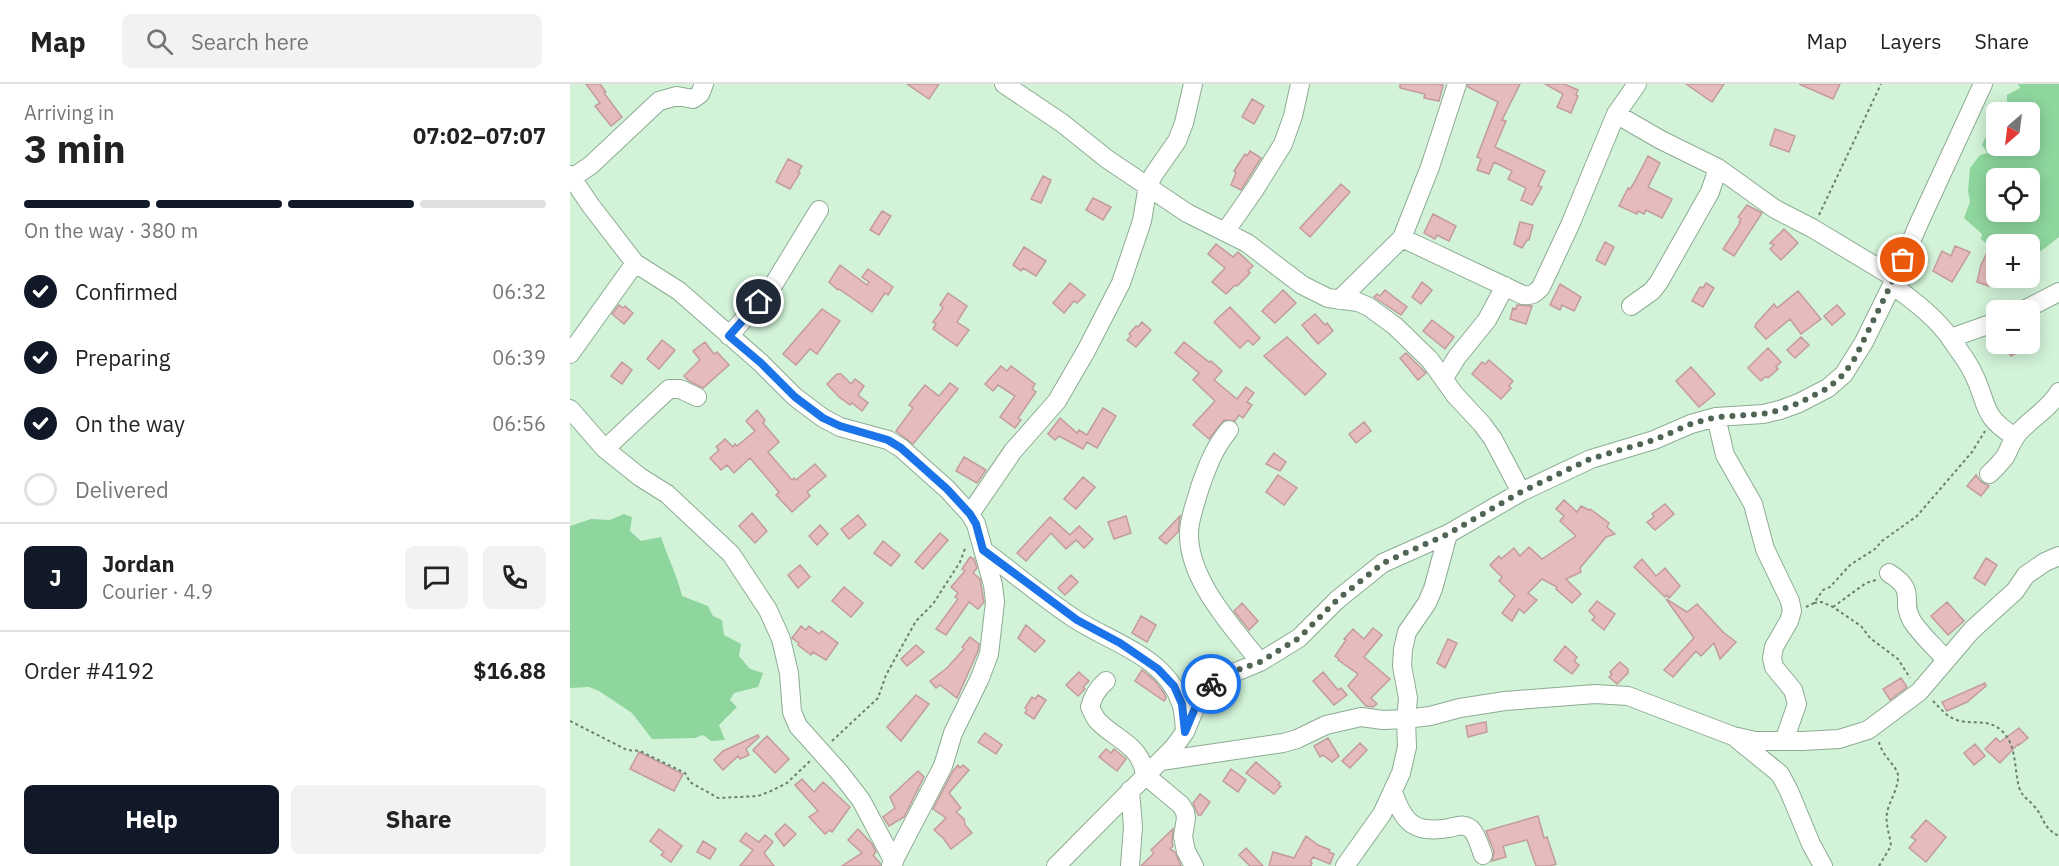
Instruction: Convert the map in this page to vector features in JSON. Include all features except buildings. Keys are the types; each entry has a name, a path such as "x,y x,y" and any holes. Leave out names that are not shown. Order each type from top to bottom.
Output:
{"street":[{"path":"704,84 700,94 693,99 671,97 653,106 591,165 571,177 591,207 635,263 679,291 761,363 795,397 823,418 840,426 888,440 901,448 947,489 973,519 993,585 995,602 989,654 953,734 943,766 892,864"},
{"path":"1004,84 1062,123 1107,159 1187,213 1255,248 1302,285 1315,293 1358,302 1395,326 1430,360 1455,395 1482,424 1493,439 1521,492"},
{"path":"973,519 1013,452 1057,401 1086,351 1120,283 1131,255 1142,220 1148,185 1177,141 1184,123 1193,84"},
{"path":"1225,232 1283,144 1293,116 1300,84"},
{"path":"1340,300 1402,238 1430,167 1457,84"},
{"path":"1402,238 1522,295 1536,293 1570,225 1616,114 1637,84"},
{"path":"1056,866 1161,761 1185,732 1200,696 1206,689 1224,675 1260,662 1299,638 1337,600 1383,563 1448,534 1521,492 1590,459 1654,440 1691,424 1716,417 1763,414 1780,410 1828,388 1844,374 1855,358 1894,281 1983,84"},
{"path":"1616,114 1661,140 1718,168 1765,202 1812,228 1894,281 1951,339 1974,374 1986,408 1993,420 2015,437"},
{"path":"1631,306 1652,291 1659,282 1710,192 1718,168"},
{"path":"729,336 772,287 819,210"},
{"path":"570,354 635,263"},
{"path":"1444,378 1457,357 1487,320 1504,286"},
{"path":"2040,302 2059,292"},
{"path":"1951,339 1986,326"},
{"path":"605,448 669,389 680,389 697,397"},
{"path":"1989,474 2000,464 2015,437 2047,408 2059,392"},
{"path":"570,409 605,448 640,477 667,494 717,538 736,561 768,610 781,639 789,674 792,712 798,726 861,800 892,864"},
{"path":"1716,417 1725,455 1753,504 1765,549 1790,601 1792,611 1789,621 1774,647 1772,658 1774,667 1793,690 1797,704 1784,741"},
{"path":"1229,430 1210,457 1192,513 1189,532 1191,551 1206,589 1217,607 1260,662"},
{"path":"1345,866 1374,827 1393,792 1407,747 1408,698 1402,666 1403,649 1407,632 1427,603 1433,589 1448,534"},
{"path":"983,550 1077,620 1129,648 1158,669 1174,686 1182,704 1185,732"},
{"path":"1161,761 1283,743 1298,739 1326,725 1361,717 1383,720 1430,716 1460,708 1504,701 1595,694 1628,696 1733,736 1755,741 1839,739 1879,724 1920,692 1972,630 2015,591 2026,575 2059,556"},
{"path":"1889,573 1902,581 1906,588 1911,620 1946,660"},
{"path":"1106,681 1098,688 1090,707 1097,720 1136,752 1144,763 1146,775 1181,805 1186,818 1183,837 1186,851 1194,866"},
{"path":"1733,736 1779,774 1823,866"},
{"path":"1130,790 1133,826 1130,866"},
{"path":"1393,792 1402,817 1408,822 1414,826 1433,829 1462,825 1468,827 1474,832 1483,855"}],"path":[{"path":"1812,228 1881,84"},
{"path":"1814,603 1817,596 1830,587 1850,565 1875,549 1882,541 1917,516 1972,452 1993,420"},
{"path":"570,721 627,750 640,751 685,773 690,782 718,798 758,796 787,783 878,698 886,675 916,621 933,604 960,562 973,519"},
{"path":"1833,607 1866,583 1878,580 1889,573"},
{"path":"1792,611 1822,602 1833,607 1861,626 1870,638 1898,659 1920,692 1956,720 1988,722 2002,731 2012,748 2023,798 2033,805 2049,831 2059,836"},
{"path":"1878,866 1891,846 1886,824 1887,811 1898,775 1879,745 1879,724"}],"green space":[{"path":"2018,84 2059,84 2059,237 2040,251 2040,234 1986,234 1986,243 1981,239 1982,234 1964,218 1970,202 1968,191 1970,168 1980,155 2040,156 2040,102 2007,102 2007,95 2020,88"},
{"path":"1986,136 1986,150 1982,145"},
{"path":"624,514 632,517 630,531 641,541 661,537 682,596 708,606 713,616 722,620 724,635 741,644 739,656 750,669 763,673 758,687 734,693 730,700 737,707 719,725 725,740 711,741 703,735 695,738 652,739 632,713 599,691 589,687 570,688 570,526 591,519 610,520"}],"way so far":[{"path":"1211,684 1224,675 1260,662 1299,638 1337,600 1383,563 1448,534 1521,492 1590,459 1654,440 1691,424 1716,417 1763,414 1780,410 1828,388 1844,374 1855,358 1903,260"}],"route":[{"path":"759,302 729,336 761,363 795,397 823,418 840,426 888,440 901,448 947,489 970,514 976,524 983,550 1059,608 1138,654 1158,669 1174,686 1182,704 1185,732 1200,696 1211,684"}]}
